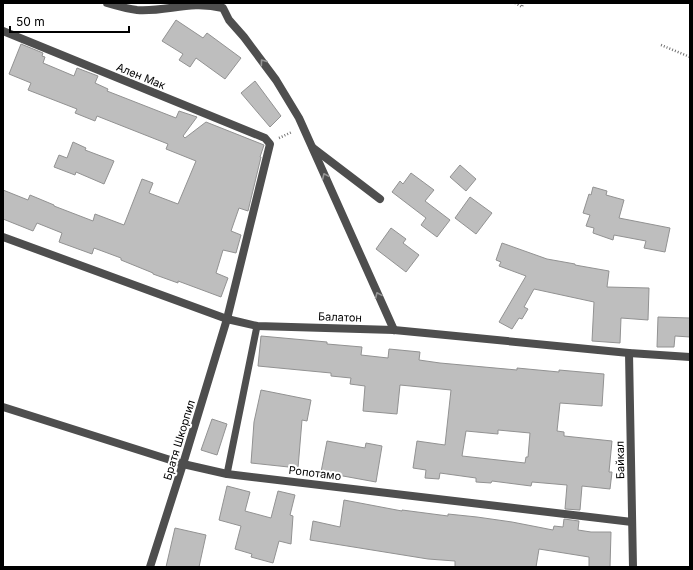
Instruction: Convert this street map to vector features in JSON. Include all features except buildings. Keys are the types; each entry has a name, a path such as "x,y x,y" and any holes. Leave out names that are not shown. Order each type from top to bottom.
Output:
{"street":[{"path":"107,3 138,10 197,3 212,4 223,8 229,20 244,37 276,80 299,118 394,330"},
{"name":"Ален Мак","path":"3,32 266,138 269,142"},
{"name":"Братя Шкорпил","path":"150,567 227,319 270,149 269,142"},
{"path":"312,148 380,199"},
{"name":"Балатон","path":"3,237 227,319 257,326 394,330 630,353 690,357"},
{"name":"Байкал","path":"630,353 633,567"},
{"name":"Ропотамо","path":"3,407 183,464 227,474 632,522"}],"lane":[{"path":"227,474 257,326"}],"path":[{"path":"515,3 522,7 523,3"},
{"path":"661,44 690,57"},
{"path":"269,142 303,127"}]}
